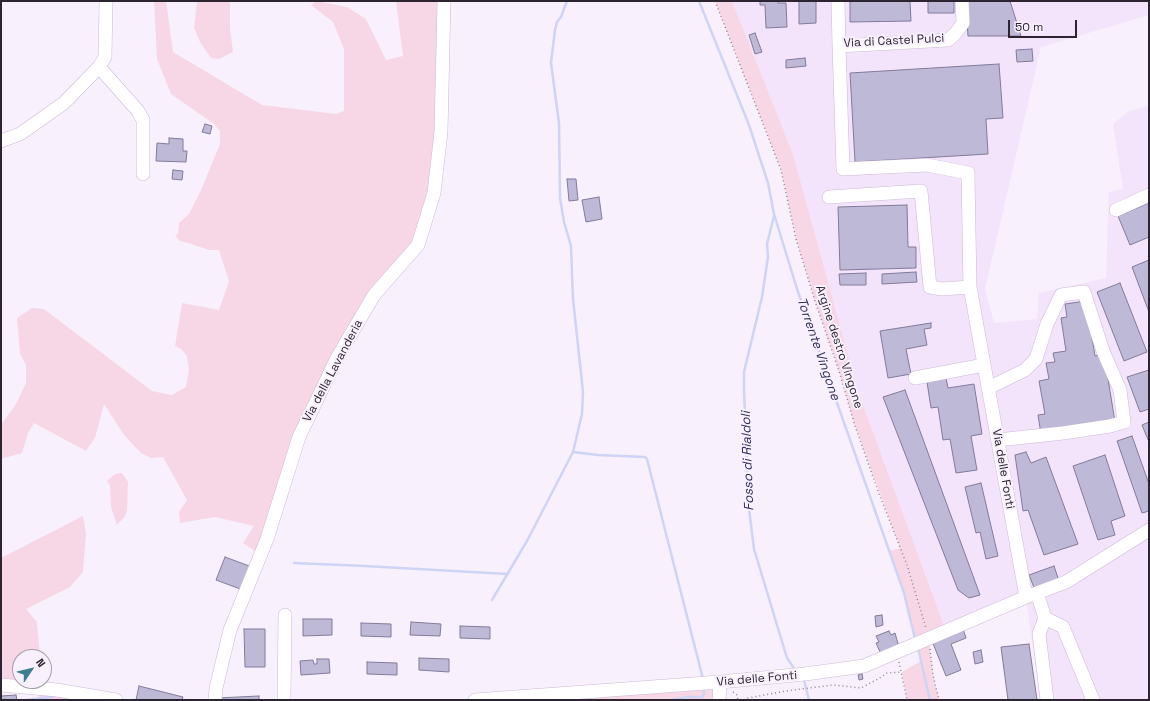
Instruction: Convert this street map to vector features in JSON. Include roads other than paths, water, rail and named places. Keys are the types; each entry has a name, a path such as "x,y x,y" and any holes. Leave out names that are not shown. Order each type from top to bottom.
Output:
{"street":[{"path":"1,141 20,134 64,103 99,67 105,58 106,1"},
{"name":"Via della Lavanderia","path":"215,700 216,688 230,630 267,539 299,437 337,358 374,295 418,244 434,193 441,132 444,1"},
{"name":"Via di Castel Pulci","path":"838,1 839,46 948,40 955,34 963,23 962,1"},
{"name":"Via delle Fonti","path":"839,46 843,169 927,165 968,174 970,288 998,440 1031,595"},
{"path":"99,67 138,111 143,120 143,174"},
{"path":"829,197 921,191 930,287 942,289 970,288"},
{"path":"1116,210 1149,195"},
{"path":"988,388 1025,370 1036,358 1047,324 1061,295 1084,292 1103,351 1120,390 1124,422 1110,426 1063,433 998,440"},
{"path":"915,378 984,365"},
{"name":"Via delle Fonti","path":"475,700 720,682 805,674 864,666 1031,595 1066,582 1149,530"},
{"path":"1031,595 1045,618 1063,627 1093,700"},
{"path":"284,700 285,615"},
{"path":"1045,618 1039,634 1047,700"},
{"path":"719,700 720,682"},
{"path":"1,685 57,690 116,700"}],"waterway":[{"path":"492,600 527,541 573,452 582,414 583,392 573,299 571,246 564,222 560,198 559,123 551,63 557,22 561,17 567,1"},
{"name":"Torrente Vingone","path":"699,1 749,125 768,183 774,214 797,289 904,593 915,639"},
{"name":"Fosso di Rialdoli","path":"774,216 767,244 768,257 762,297 744,372 749,509 754,549 787,658 796,671"},
{"path":"573,452 598,455 645,457 647,459 703,679"},
{"path":"294,563 507,574"},
{"name":"Torrente Vingone","path":"918,648 930,700"},
{"name":"Fosso di Rialdoli","path":"802,678 804,680 809,700"},
{"path":"671,700 688,697 702,697 704,694 704,687"},
{"path":"26,700 57,696"}]}
